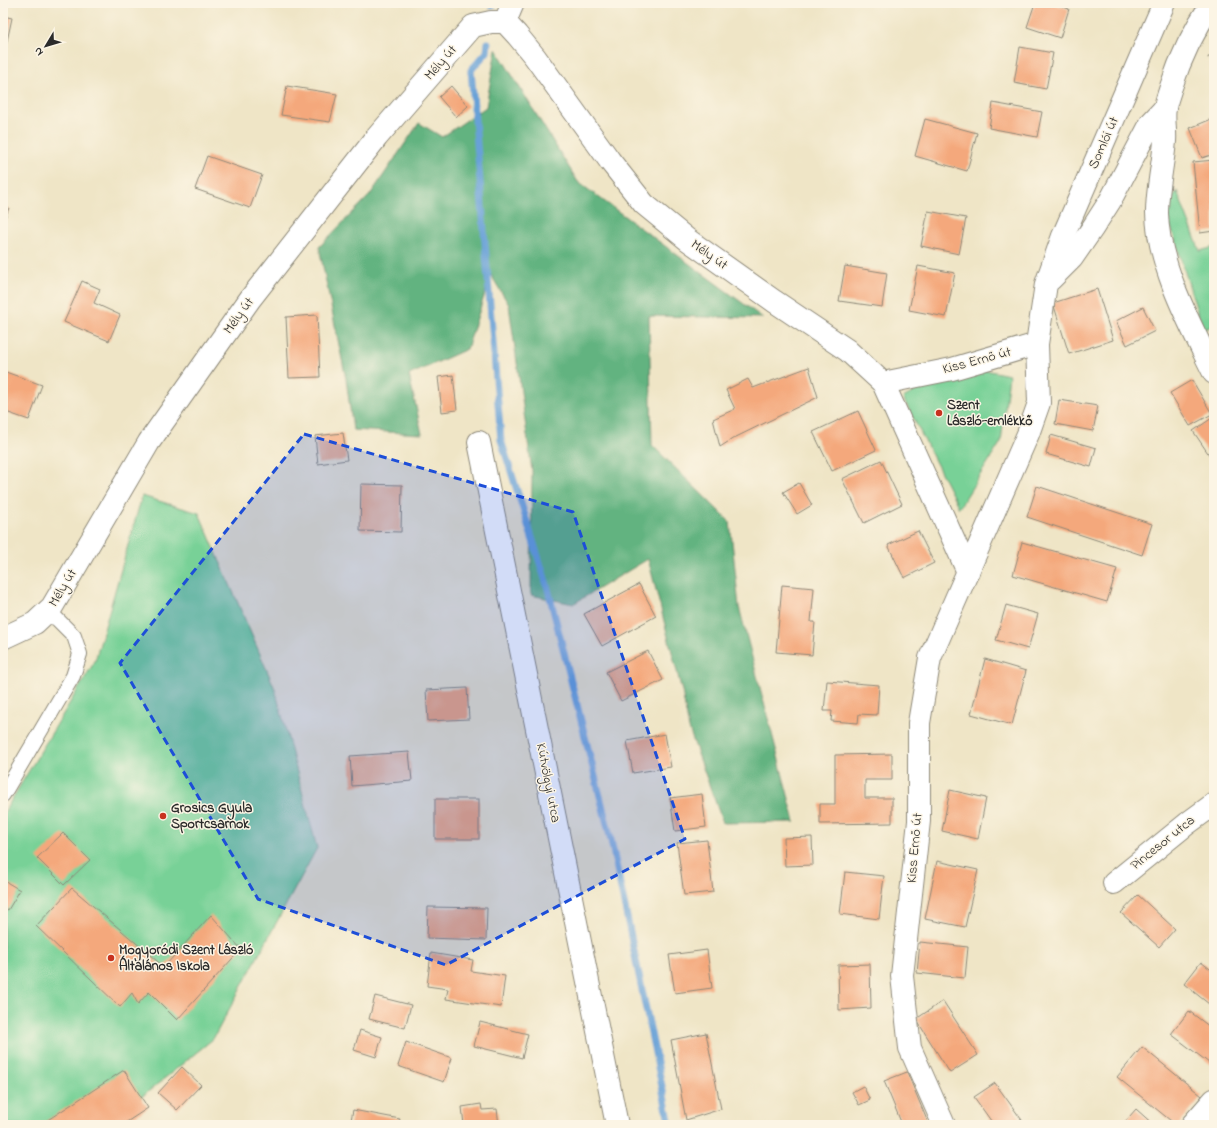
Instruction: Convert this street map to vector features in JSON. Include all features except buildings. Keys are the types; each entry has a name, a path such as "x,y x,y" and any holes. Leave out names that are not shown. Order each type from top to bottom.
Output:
{"street":[{"name":"Somlói út","path":"1037,344 1046,284 1063,236 1164,3"},
{"path":"1212,3 1186,46 1165,108 1165,141 1159,182 1157,214 1161,248 1174,287 1196,338 1214,373"},
{"name":"Mély út","path":"3,638 35,623 45,616 52,607 149,442 250,299 377,137 473,26 490,22 509,13 517,35 535,57 610,162 644,204 688,240 774,301 847,350 883,383"},
{"path":"1046,284 1072,258 1092,229 1110,202 1151,123 1165,108"},
{"name":"Kiss Ernő út","path":"883,383 952,369 1037,344 1039,403 1028,434 930,658 919,723 919,821 902,976 910,1048 944,1125"},
{"path":"883,383 968,572"},
{"name":"Kútvölgyi utca","path":"480,442 617,1125"},
{"name":"Pincesor utca","path":"1114,883 1188,823 1214,804"},
{"path":"1192,1125 1214,1100"}],"lane":[{"path":"3,795 73,676 80,654 74,636 56,618 45,616"}],"highlighted area":[{"path":"304,434 573,512 685,839 446,965 258,899 120,663"}],"green space":[{"path":"496,49 578,182 763,318 649,316 652,445 730,522 739,607 795,822 723,823 689,729 682,691 648,559 573,604 531,595 532,471 509,305 491,275 467,349 409,375 422,434 353,430 346,379 319,247 370,195 419,123 442,137 486,107"},
{"path":"1177,191 1200,251 1214,247 1214,325 1203,330 1165,208"},
{"path":"962,365 1009,375 1001,442 959,508 903,398"},
{"path":"142,496 199,513 275,689 317,848 213,1039 107,1125 3,1125 3,814 95,661"}],"waterway":[{"path":"488,43 487,52 471,70 501,440 547,585 611,840 670,1125"}],"place":[{"name":"Szent László-emlékkő","path":"939,413"},
{"name":"Grosics Gyula Sportcsarnok","path":"163,816"},
{"name":"Mogyoródi Szent László Általános Iskola","path":"111,958"}]}
